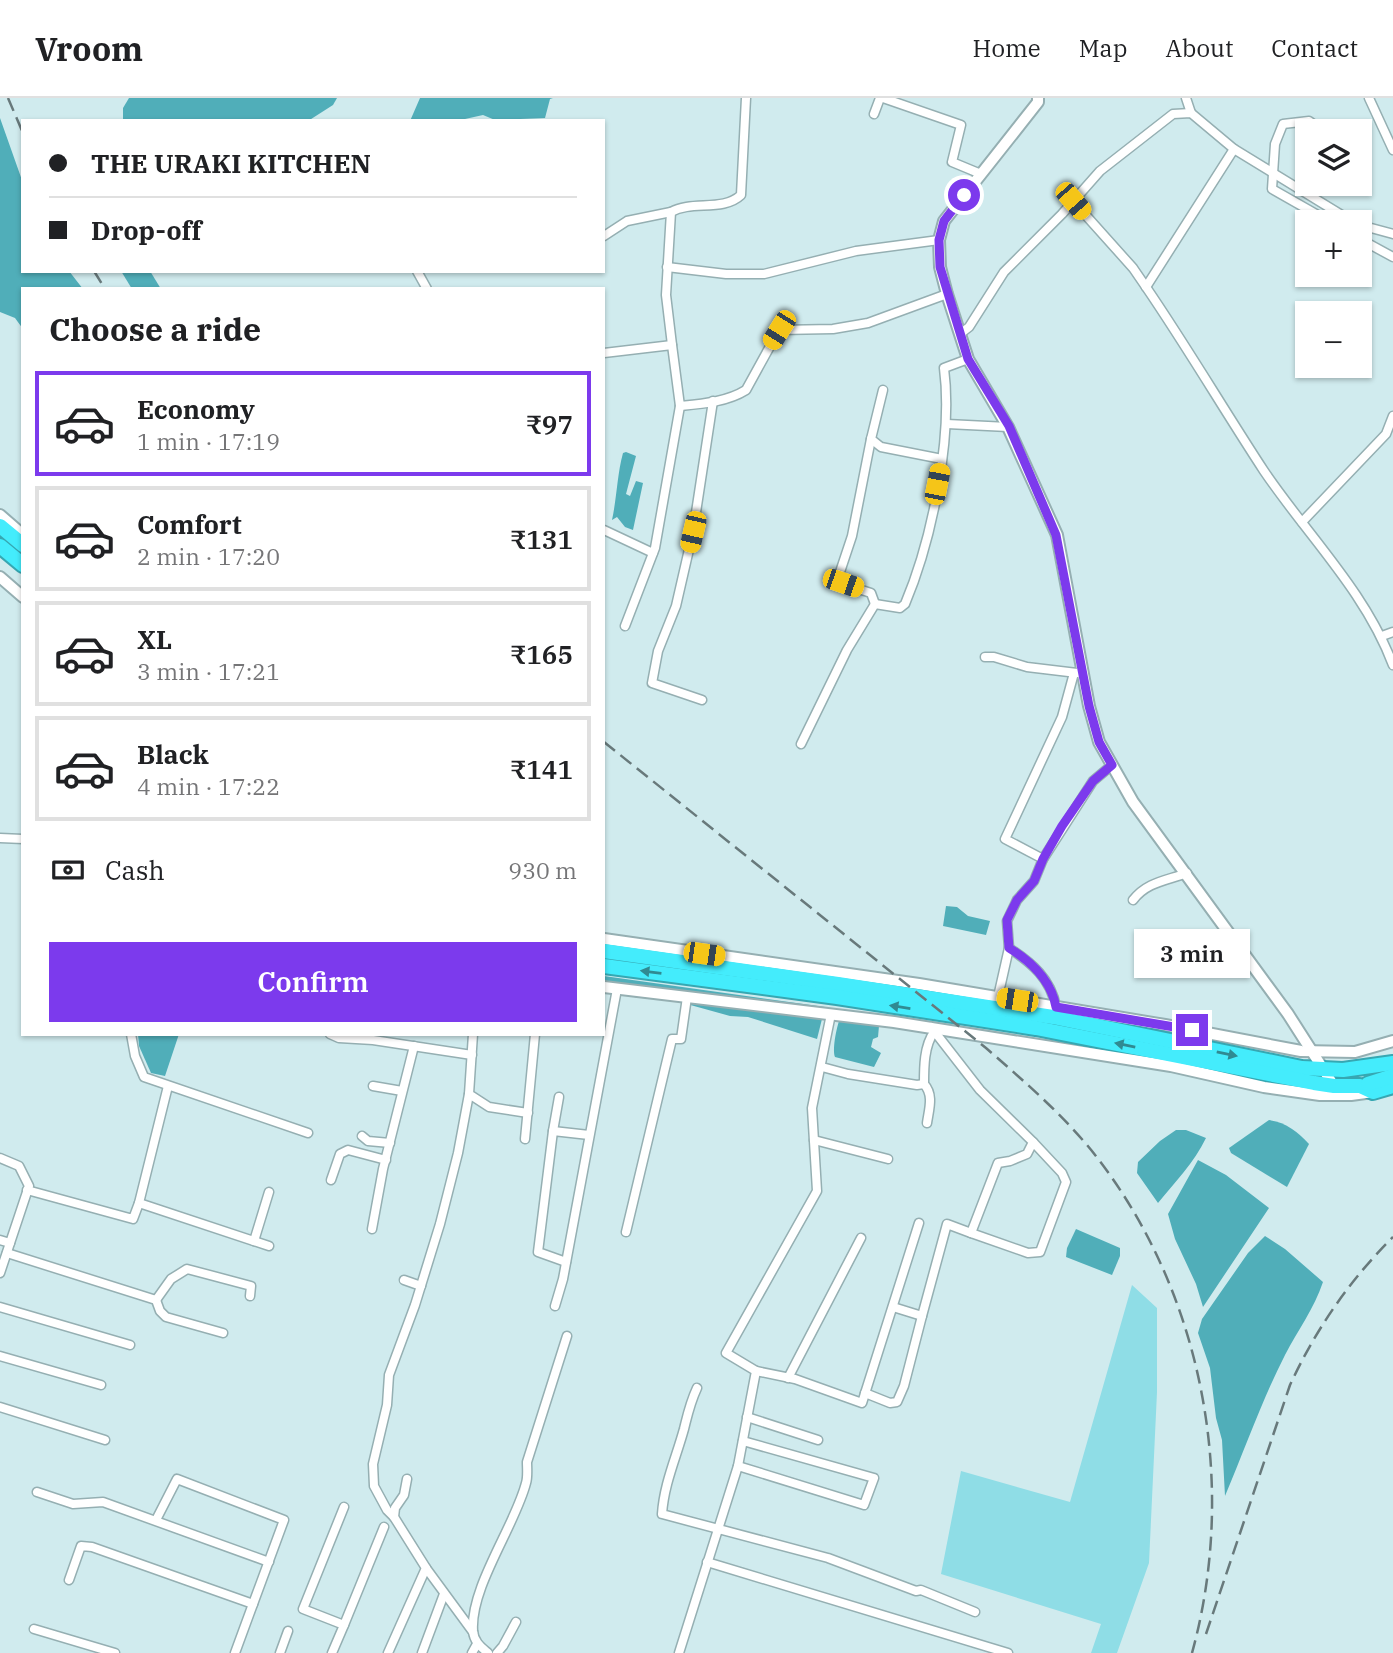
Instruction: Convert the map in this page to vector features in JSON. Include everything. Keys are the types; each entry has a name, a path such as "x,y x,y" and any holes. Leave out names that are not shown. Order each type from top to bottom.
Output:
{"highway":[{"path":"0,526 21,543"},
{"path":"0,545 21,563"},
{"path":"605,951 1053,1017 1276,1064 1323,1070 1389,1062"},
{"path":"605,965 1035,1028 1128,1045 1242,1071 1334,1086 1367,1089 1393,1086"},
{"path":"1367,1089 1393,1076"}],"street":[{"path":"605,235 627,221 671,212 680,206 710,205 735,200 741,195 746,98"},
{"path":"874,114 882,98 961,125 952,162 981,174"},
{"path":"1038,98 1038,102 1016,133 944,221 939,240 940,267 947,294 968,359 1009,426 1056,535 1079,674 1099,742 1133,802 1288,1014 1334,1086"},
{"path":"1186,98 1191,113 1234,149 1333,210"},
{"path":"1369,98 1393,150"},
{"path":"960,334 969,327 1004,272 1100,171 1173,114 1191,113"},
{"path":"1295,123 1283,124 1275,144 1272,190 1308,210"},
{"path":"1146,287 1234,149"},
{"path":"1073,201 1133,268 1265,471 1335,563 1382,636 1393,665"},
{"path":"625,626 653,553 666,496 680,406 666,295 671,212"},
{"path":"1372,228 1393,234"},
{"path":"667,267 726,274 764,274 856,251 939,240"},
{"path":"1372,246 1393,257"},
{"path":"680,406 737,396 746,390 779,330 833,329 868,323 947,294"},
{"path":"605,353 671,345"},
{"path":"875,604 900,608 905,604 921,560 942,459 947,424 944,368 968,359"},
{"path":"801,744 847,650 875,604 872,593 843,583 839,575 852,536 883,390"},
{"path":"702,700 652,683 658,651 676,606 693,532 713,401"},
{"path":"1302,522 1389,437 1393,416"},
{"path":"947,424 1009,426"},
{"path":"871,439 881,447 942,459"},
{"path":"0,516 21,533"},
{"path":"605,530 653,553"},
{"path":"0,577 21,595"},
{"path":"1382,636 1393,632"},
{"path":"985,657 1027,667 1079,674"},
{"path":"1043,859 1005,839 1079,674"},
{"path":"998,997 1009,948 1007,920 1017,900 1034,881 1043,859 1093,781 1112,765"},
{"path":"0,838 21,839"},
{"path":"1133,900 1142,889 1151,884 1187,873"},
{"path":"605,939 998,997 1311,1052 1355,1052 1393,1041"},
{"path":"1009,948 1024,958 1049,985 1056,1007"},
{"path":"605,987 831,1014 1171,1066 1265,1087 1351,1095 1367,1089"},
{"path":"555,1306 566,1262 617,989"},
{"path":"626,1233 672,1039 681,1039 687,997"},
{"path":"831,1014 812,1108 817,1191 726,1353 756,1371 788,1378 862,1403 919,1223"},
{"path":"927,1123 931,1099 930,1090 924,1084 925,1063 932,1030"},
{"path":"865,1392 890,1403 897,1402 904,1386 947,1224 1028,1253 1041,1252 1066,1182 1062,1173 980,1090 932,1030"},
{"path":"131,1036 135,1056 144,1077 308,1133"},
{"path":"335,1036 471,1055"},
{"path":"473,1036 469,1094 458,1153 421,1286 389,1375 387,1405 373,1464 374,1486 387,1510 473,1632 477,1644 488,1653"},
{"path":"525,1139 535,1036"},
{"path":"372,1229 414,1046"},
{"path":"822,1067 848,1074 924,1084"},
{"path":"27,1190 133,1219 168,1086"},
{"path":"373,1086 402,1091"},
{"path":"469,1094 489,1107 528,1113"},
{"path":"559,1097 538,1252 566,1262"},
{"path":"553,1131 589,1135"},
{"path":"362,1136 368,1142 390,1143"},
{"path":"814,1140 888,1159"},
{"path":"971,1233 998,1163 1027,1154 1032,1142"},
{"path":"331,1180 340,1154 348,1150 386,1160"},
{"path":"0,1158 19,1166 29,1186 0,1273"},
{"path":"254,1241 268,1192"},
{"path":"139,1203 269,1246"},
{"path":"788,1378 861,1238"},
{"path":"0,1240 10,1243"},
{"path":"7,1252 156,1300"},
{"path":"156,1300 171,1279 187,1269 251,1286 250,1296"},
{"path":"404,1280 421,1286"},
{"path":"156,1300 160,1311 166,1317 223,1334"},
{"path":"0,1307 130,1345"},
{"path":"893,1307 922,1316"},
{"path":"473,1632 476,1607 487,1576 527,1481 527,1462 567,1336"},
{"path":"0,1356 101,1385"},
{"path":"679,1653 717,1530 742,1467 747,1417 756,1371"},
{"path":"697,1388 688,1408 663,1493 662,1514 828,1559 916,1591 921,1590 975,1612"},
{"path":"0,1407 106,1440"},
{"path":"747,1417 818,1440"},
{"path":"742,1467 864,1505 874,1478 746,1442"},
{"path":"156,1520 177,1479 284,1520 235,1653"},
{"path":"394,1517 395,1508 404,1495 407,1479"},
{"path":"37,1492 73,1504 103,1502 269,1562"},
{"path":"344,1507 303,1609 344,1625"},
{"path":"332,1653 384,1527"},
{"path":"69,1580 81,1546 92,1547 253,1604"},
{"path":"707,1562 1008,1653"},
{"path":"388,1653 426,1567"},
{"path":"422,1653 444,1594"},
{"path":"497,1653 516,1622"},
{"path":"34,1629 115,1653"},
{"path":"280,1653 288,1631"},
{"path":"472,1653 477,1644"}],"shaded area":[{"path":"129,98 337,98 333,105 311,119 123,119 123,108"},
{"path":"420,98 553,98 550,99 545,118 493,119 483,115 465,119 411,119"},
{"path":"0,118 21,177 21,273 71,273 81,287 21,287 21,326 15,318 0,312"},
{"path":"122,273 151,273 160,287 131,287"},
{"path":"623,453 636,456 626,494 630,496 636,481 643,483 633,530 625,527 617,517 612,520 621,461"},
{"path":"946,906 957,907 968,916 990,921 986,935 943,926"},
{"path":"605,976 825,1007 817,1039 748,1017 730,1016 658,996 638,998 605,989"},
{"path":"841,1016 879,1026 878,1037 873,1039 871,1047 881,1053 874,1067 835,1057 835,1036"},
{"path":"138,1036 178,1036 165,1076 151,1073 139,1046"},
{"path":"1269,1120 1291,1128 1309,1144 1287,1187 1231,1153 1229,1148"},
{"path":"1176,1130 1186,1130 1206,1138 1190,1164 1158,1203 1137,1173 1138,1162"},
{"path":"1198,1160 1226,1175 1269,1208 1203,1307 1196,1284 1175,1239 1168,1214"},
{"path":"1076,1229 1120,1248 1120,1256 1112,1275 1066,1257"},
{"path":"1265,1236 1285,1249 1323,1282 1277,1372 1225,1496 1222,1440 1216,1418 1210,1368 1198,1333 1202,1319 1248,1253"},
{"path":"1132,1285 1157,1308 1157,1392 1149,1563 1117,1653 1091,1653 1101,1624 941,1574 961,1471 1070,1502"}],"railway":[{"path":"8,98 21,128"},
{"path":"95,273 104,287"},
{"path":"605,743 1016,1074 1060,1115 1087,1145 1135,1214 1164,1272 1187,1333 1202,1396 1210,1460 1212,1525 1206,1590 1192,1653"},
{"path":"1206,1634 1290,1385 1311,1344 1335,1307 1362,1271 1393,1237"}],"route":[{"path":"964,195 944,221 939,240 940,267 947,294 968,359 1009,426 1056,535 1089,706 1099,742 1112,765 1093,781 1062,826 1034,881 1017,900 1007,920 1009,948 1024,958 1049,985 1056,1007 1192,1030"}]}
